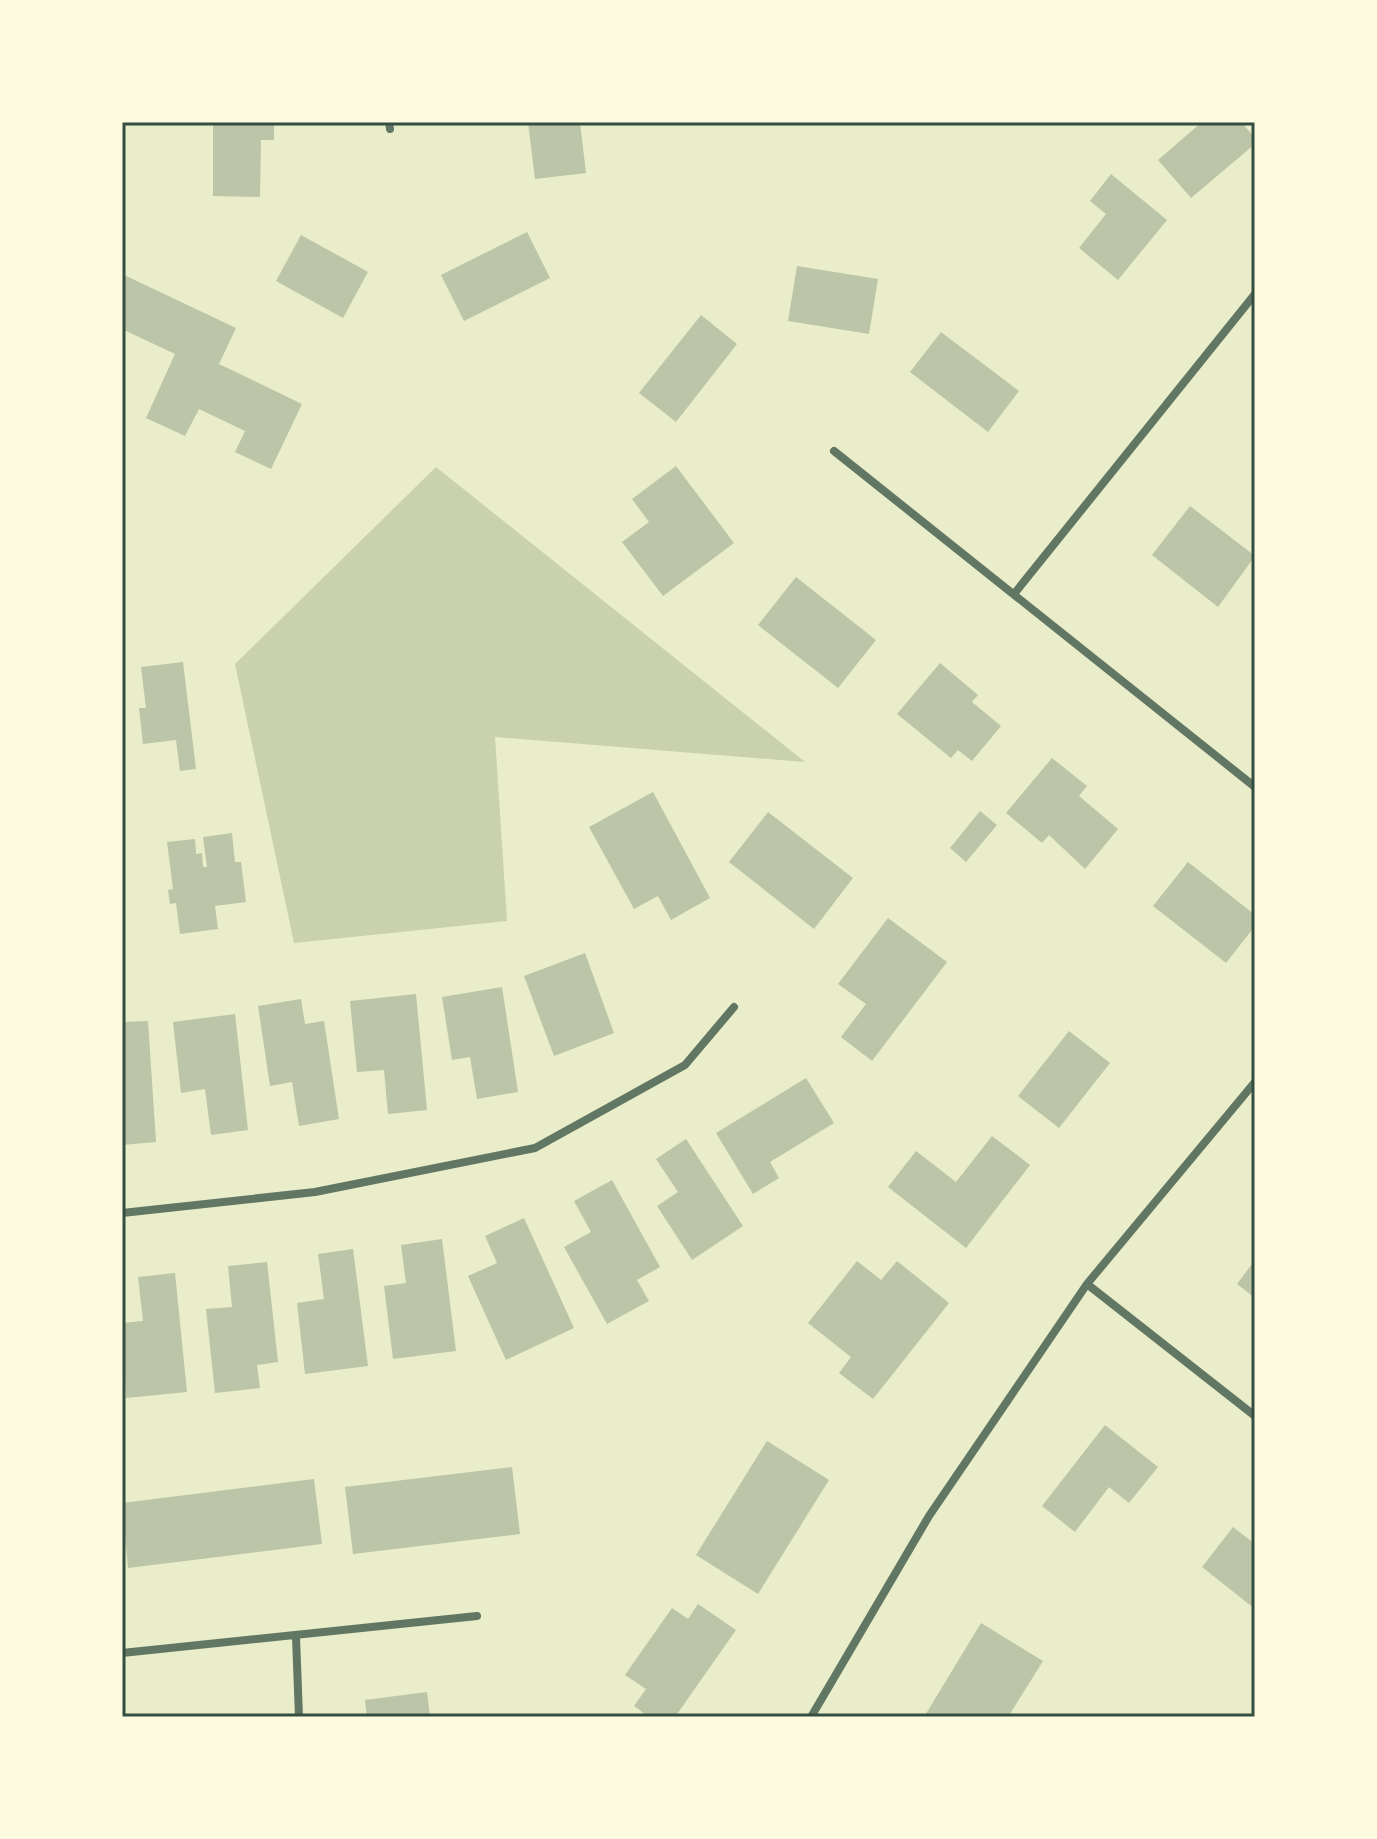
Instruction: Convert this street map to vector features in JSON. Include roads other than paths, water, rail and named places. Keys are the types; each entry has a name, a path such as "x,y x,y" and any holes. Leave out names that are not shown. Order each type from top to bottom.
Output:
{"street":[{"path":"1014,594 1255,294"},
{"path":"834,451 1255,787"},
{"path":"122,1213 315,1192 535,1148 685,1065 734,1007"},
{"path":"811,1717 929,1516 1087,1284 1255,1082"},
{"path":"1087,1284 1255,1416"},
{"path":"122,1653 477,1616"},
{"path":"296,1637 299,1717"}]}
